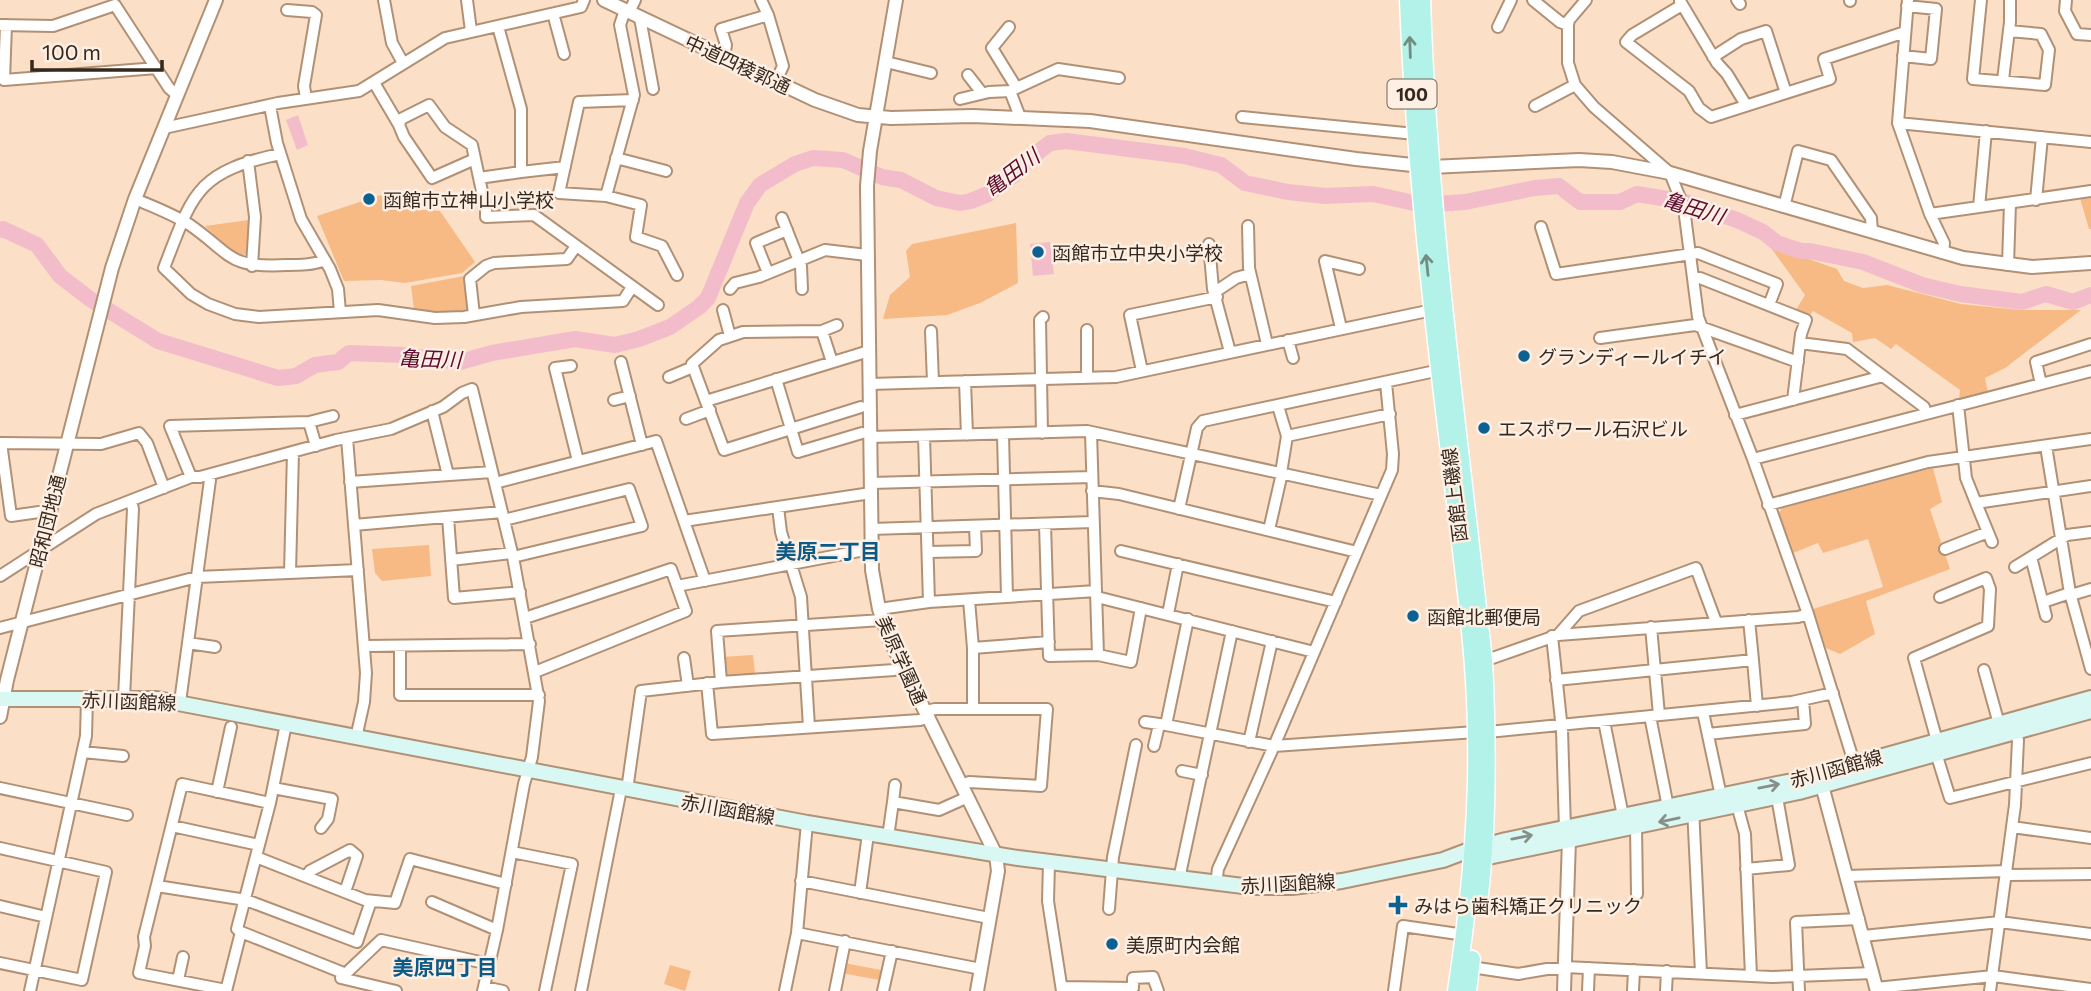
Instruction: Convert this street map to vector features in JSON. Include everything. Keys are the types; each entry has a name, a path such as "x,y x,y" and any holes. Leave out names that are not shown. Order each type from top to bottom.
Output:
{"main road":[{"name":"函館上磯線","path":"1408,0 1415,134 1424,166"},
{"name":"函館上磯線","path":"1422,0 1426,188 1484,661 1468,991"},
{"name":"函館上磯線","path":"1439,309 1440,370 1482,732"},
{"name":"赤川函館線","path":"2,699 124,698 180,702 624,790 868,834 1049,863 1179,880 1268,888 1313,885 1474,854 1567,834 1623,816 1668,807 1737,805 1777,797 1821,780 1937,747 2091,698"},
{"name":"赤川函館線","path":"2009,725 2091,711"},
{"name":"赤川函館線","path":"1567,834 1636,827 1721,796 1821,780"},
{"name":"函館上磯線","path":"1456,991 1474,854"}],"street":[{"path":"216,0 135,200 182,221 232,259 252,265 312,264 325,260"},
{"path":"384,0 392,43 403,62"},
{"path":"467,0 471,31"},
{"path":"164,128 359,91 445,38 581,7 584,0"},
{"name":"中道四稜郭通","path":"604,0 633,7 724,57 841,110 877,118 1020,117 1115,124 1424,166 1579,160 1632,164 1985,263 2056,266 2091,263"},
{"path":"761,0 783,66 776,81"},
{"name":"美原学園通","path":"896,0 870,152 867,186 870,384 866,435 871,488 870,549 874,588 881,614 902,666 996,855 998,871 977,991"},
{"path":"1498,27 1511,0"},
{"path":"1533,0 1560,22 1568,25"},
{"path":"1586,0 1569,20 1568,25 1568,63 1575,85 1589,102 1670,173 1677,187 1686,224 1702,327 1753,459 1808,614 1856,769"},
{"path":"1981,0 1973,79 2045,85 2049,50 2041,34 2009,31"},
{"path":"2003,80 2010,0"},
{"path":"2066,0 2065,11 2077,34 2091,35"},
{"path":"1746,105 1713,57 1681,2 1632,35 1626,42 1689,91 1699,108 1711,117 1830,79 1824,59 1905,32"},
{"path":"1903,56 1931,59 1936,9 1908,3 1905,32 1903,56 1898,123 1930,214 1944,243 1943,253"},
{"path":"157,68 4,80 3,25 53,26 115,5 157,68 169,88 177,95"},
{"path":"633,7 653,89"},
{"path":"606,196 634,95 620,25 633,7"},
{"path":"287,10 312,12 316,15 304,86 306,99"},
{"path":"724,57 726,45 721,29 768,15"},
{"path":"554,17 564,54"},
{"path":"1009,27 992,48 1013,89 1020,117"},
{"path":"499,30 521,110 521,172"},
{"path":"1713,57 1741,39 1766,31 1787,93"},
{"path":"886,62 932,73"},
{"path":"960,99 1013,89 1058,69 1119,78"},
{"path":"968,75 982,93"},
{"path":"1535,106 1575,85"},
{"path":"376,86 432,178 475,159"},
{"path":"633,100 579,102 559,192 606,196 641,205 636,237 662,246 677,275"},
{"path":"399,125 401,119 429,105 445,127 472,145 486,217 534,215 658,305"},
{"path":"270,106 280,154 301,219 338,289 340,312"},
{"path":"1242,117 1415,134"},
{"path":"1898,123 2091,142"},
{"path":"1979,207 1986,131"},
{"path":"2036,200 2042,137"},
{"path":"1784,206 1798,151 1831,160 1871,218 1872,232"},
{"path":"280,154 230,167 211,180 194,198 182,221 164,268 199,299 216,308 245,316 271,317 378,310 445,318 521,307 623,301 632,286"},
{"path":"616,158 666,172"},
{"path":"248,161 255,217 252,265"},
{"path":"479,178 565,167"},
{"path":"1930,214 2091,191"},
{"name":"昭和団地通","path":"0,717 2,699 96,325 135,200"},
{"path":"2008,265 2010,203"},
{"path":"782,218 802,266 802,289"},
{"path":"1248,226 1250,274 1268,344"},
{"path":"1541,227 1556,274 1698,253 1777,284 1769,305"},
{"path":"768,273 756,243 787,230"},
{"path":"1209,244 1216,295 1230,352"},
{"path":"474,315 470,279 486,266 494,263 566,259 576,246"},
{"path":"730,289 735,283 825,250 867,256"},
{"path":"1341,328 1325,261 1359,269"},
{"path":"1142,371 1130,315 1216,295 1236,278 1250,274"},
{"path":"1693,278 1806,320 1800,343 1793,400"},
{"path":"870,384 1116,377 1439,309"},
{"path":"723,310 730,336"},
{"path":"1042,433 1040,320 1043,317"},
{"path":"837,325 822,331 743,332 719,340 692,364 693,368 724,450 861,407"},
{"path":"1600,338 1695,325 1798,362"},
{"path":"1087,330 1087,378"},
{"path":"822,331 832,362"},
{"path":"931,331 933,382"},
{"path":"1288,340 1293,358"},
{"path":"1800,343 1847,349 1924,407 1926,414"},
{"path":"2041,384 2036,362 2091,344"},
{"path":"687,419 708,406 776,379 870,351"},
{"path":"621,362 642,445"},
{"path":"571,366 555,368 579,461"},
{"path":"669,377 693,368"},
{"path":"1179,509 1197,428 1203,421 1440,370"},
{"path":"1753,459 2091,371"},
{"path":"1735,415 1883,376"},
{"path":"776,379 798,452 866,435 1087,432 1381,495"},
{"path":"965,381 967,435"},
{"path":"1216,884 1218,869 1274,746 1392,470 1386,383"},
{"path":"0,576 96,514 131,500 191,477 209,475 391,429 443,407 472,389 513,555 539,695 528,770 483,989 503,991"},
{"path":"614,400 630,396"},
{"path":"1269,530 1287,436 1278,405"},
{"path":"1945,549 1990,537 1966,478 1958,405"},
{"path":"432,411 448,475"},
{"path":"1287,436 1390,414"},
{"path":"191,477 170,426 309,422 333,416"},
{"path":"309,422 316,446"},
{"path":"48,514 39,512 10,516 1,443 101,444 139,433 147,443 164,488"},
{"path":"1091,433 1098,656"},
{"path":"1003,434 1007,597"},
{"path":"924,436 929,602"},
{"path":"347,438 365,646 364,702 356,738"},
{"path":"1768,505 1928,462 2091,439"},
{"path":"350,482 448,475 494,477 579,461 656,441 705,581"},
{"path":"2046,446 2070,594 2091,669"},
{"path":"290,573 293,452"},
{"path":"180,702 209,475"},
{"path":"684,521 778,507 871,488 926,482 1092,477"},
{"path":"1976,503 2091,486"},
{"path":"354,525 448,517 503,516 629,489 642,526 513,555 451,560"},
{"path":"1092,491 1119,494 1357,552"},
{"path":"124,698 131,500"},
{"path":"778,507 781,532 801,597 809,727"},
{"path":"448,517 454,598 520,592"},
{"path":"871,529 1093,522"},
{"path":"1045,524 1049,656 1098,656 1131,662 1141,608"},
{"path":"928,552 976,551 975,526"},
{"path":"2014,567 2067,535 2091,532"},
{"path":"677,586 870,549"},
{"path":"1121,551 1336,601"},
{"path":"2031,557 2046,616"},
{"path":"1168,614 1178,564"},
{"path":"1564,991 1567,834 1555,635 1579,611 1696,568 1716,622"},
{"path":"525,618 671,569 686,611 534,672"},
{"path":"0,628 197,577 358,570"},
{"path":"1940,597 1986,578 1990,589 1988,626 1913,658 1950,798 2091,763"},
{"path":"2043,602 2091,589"},
{"path":"721,682 718,631 802,625 881,614 929,602 1047,594 1096,594 1314,652"},
{"path":"968,600 973,648 973,709"},
{"path":"1484,661 1555,635 1808,614"},
{"path":"1154,746 1162,725 1188,619"},
{"path":"1749,620 1757,706"},
{"path":"1651,627 1655,716 1668,807"},
{"path":"1179,880 1232,631"},
{"path":"1249,742 1272,641"},
{"path":"973,648 1049,642"},
{"path":"188,643 215,648"},
{"path":"365,646 530,644"},
{"path":"400,646 400,695 539,695"},
{"path":"684,658 688,686"},
{"path":"1556,680 1753,660"},
{"path":"581,991 624,790 641,691 707,683 894,670 902,666"},
{"path":"1984,670 2018,740 2007,873 1990,991"},
{"path":"707,683 712,734 920,720 935,709 1047,709 1041,786 969,782 962,785"},
{"path":"1144,722 1274,746 1482,732 1703,712 1803,700 1833,693"},
{"path":"30,991 83,752 87,698"},
{"path":"1708,734 1805,724 1803,700"},
{"path":"1703,712 1721,796"},
{"path":"1604,721 1623,816"},
{"path":"286,724 270,803 237,929 346,974"},
{"path":"217,792 231,727"},
{"path":"1109,909 1112,871 1136,745"},
{"path":"83,752 123,756"},
{"path":"1182,771 1202,775"},
{"path":"1821,780 1877,989 1993,976 2091,989"},
{"path":"241,932 226,990 139,973 145,946 144,937 182,784 270,803"},
{"path":"888,837 895,785"},
{"path":"0,788 127,815"},
{"path":"273,788 332,799 328,819 321,828"},
{"path":"892,803 939,810 968,797"},
{"path":"1746,869 1789,865 1777,797"},
{"path":"1737,805 1745,834 1751,976"},
{"path":"1693,808 1701,974"},
{"path":"785,991 797,933 807,823"},
{"path":"172,826 259,845"},
{"path":"1636,827 1637,894"},
{"path":"2012,827 2091,838"},
{"path":"860,893 868,834"},
{"path":"0,848 106,872 82,980 0,963"},
{"path":"306,876 310,871 350,850 357,856 345,892"},
{"path":"512,852 572,864 545,991"},
{"path":"256,857 371,901 395,903 410,859 506,884"},
{"path":"1049,863 1048,901 1062,989 1133,988 1133,978 1153,977 1158,991"},
{"path":"1847,876 2091,874"},
{"path":"801,881 989,918"},
{"path":"157,886 246,900 357,942 371,901"},
{"path":"432,902 497,930"},
{"path":"0,906 46,917"},
{"path":"1799,991 1796,922 1859,919"},
{"path":"1863,936 2000,922 2091,934"},
{"path":"1394,991 1403,926 1465,935"},
{"path":"797,933 981,969"},
{"path":"396,991 341,978 381,940 489,964"},
{"path":"835,991 845,941"},
{"path":"883,991 892,951"},
{"path":"178,981 183,957"},
{"path":"1471,967 1518,974 1547,969 1589,968 1772,978 1873,973"},
{"path":"1588,991 1589,968"},
{"path":"1633,991 1634,970"},
{"path":"1666,991 1667,971"},
{"path":"1772,978 1773,991"}],"shaded area":[{"path":"298,115 308,145 297,150 286,120"},
{"path":"381,195 390,208 440,211 475,262 462,273 405,283 381,280 344,281 317,216"},
{"path":"2091,196 2091,229 2089,229 2080,198"},
{"path":"249,220 247,254 243,255 228,248 205,226"},
{"path":"1016,223 1018,283 980,303 947,315 883,319 890,295 910,277 906,251 912,244"},
{"path":"1050,242 1054,274 1033,276 1030,244"},
{"path":"1769,245 1837,269 1844,281 1863,288 1887,285 1961,304 2019,310 2081,310 2005,368 1985,378 1988,393 1959,399 1960,390 1896,344 1891,349 1875,338 1853,342 1852,333 1813,311 1809,316 1796,310 1805,295"},
{"path":"464,276 468,308 466,311 440,313 414,309 411,286"},
{"path":"1933,468 1942,502 1930,509 1950,569 1866,601 1875,634 1840,654 1826,648 1813,609 1883,587 1868,539 1823,553 1818,543 1793,553 1779,513 1782,508"},
{"path":"429,545 431,576 382,581 375,573 372,549"},
{"path":"753,655 755,673 724,676 722,657"},
{"path":"844,963 881,970 879,980 842,973"},
{"path":"670,965 691,971 685,991 664,984"}],"waterway":[{"name":"亀田川","path":"0,230 37,245 60,276 90,299 158,341 278,378 296,376 315,365 338,362 349,353 403,355 460,362 492,353 575,339 615,345 639,339 670,327 708,298 747,203 760,185 795,164 813,158 843,160 882,177 901,180 936,198 960,203 988,194 1050,143 1066,141 1184,156 1221,165 1245,183 1325,196 1373,194 1423,205 1465,202 1559,186 1580,202 1620,202 1637,194 1686,202 1737,220 1763,232 1777,243 1801,251 1863,262 1922,285 1960,294 2022,302 2046,294 2073,302 2091,295"}],"place":[{"name":"函館市立神山小学校","path":"369,199"},
{"name":"函館市立中央小学校","path":"1038,252"},
{"name":"グランディールイチイ","path":"1524,356"},
{"name":"エスポワール石沢ビル","path":"1484,428"},
{"name":"函館北郵便局","path":"1413,616"},
{"name":"みはら歯科矯正クリニック","path":"1398,905"},
{"name":"美原町内会館","path":"1112,944"}],"district":[{"name":"美原二丁目","path":"828,550"},
{"name":"美原四丁目","path":"445,966"}]}
